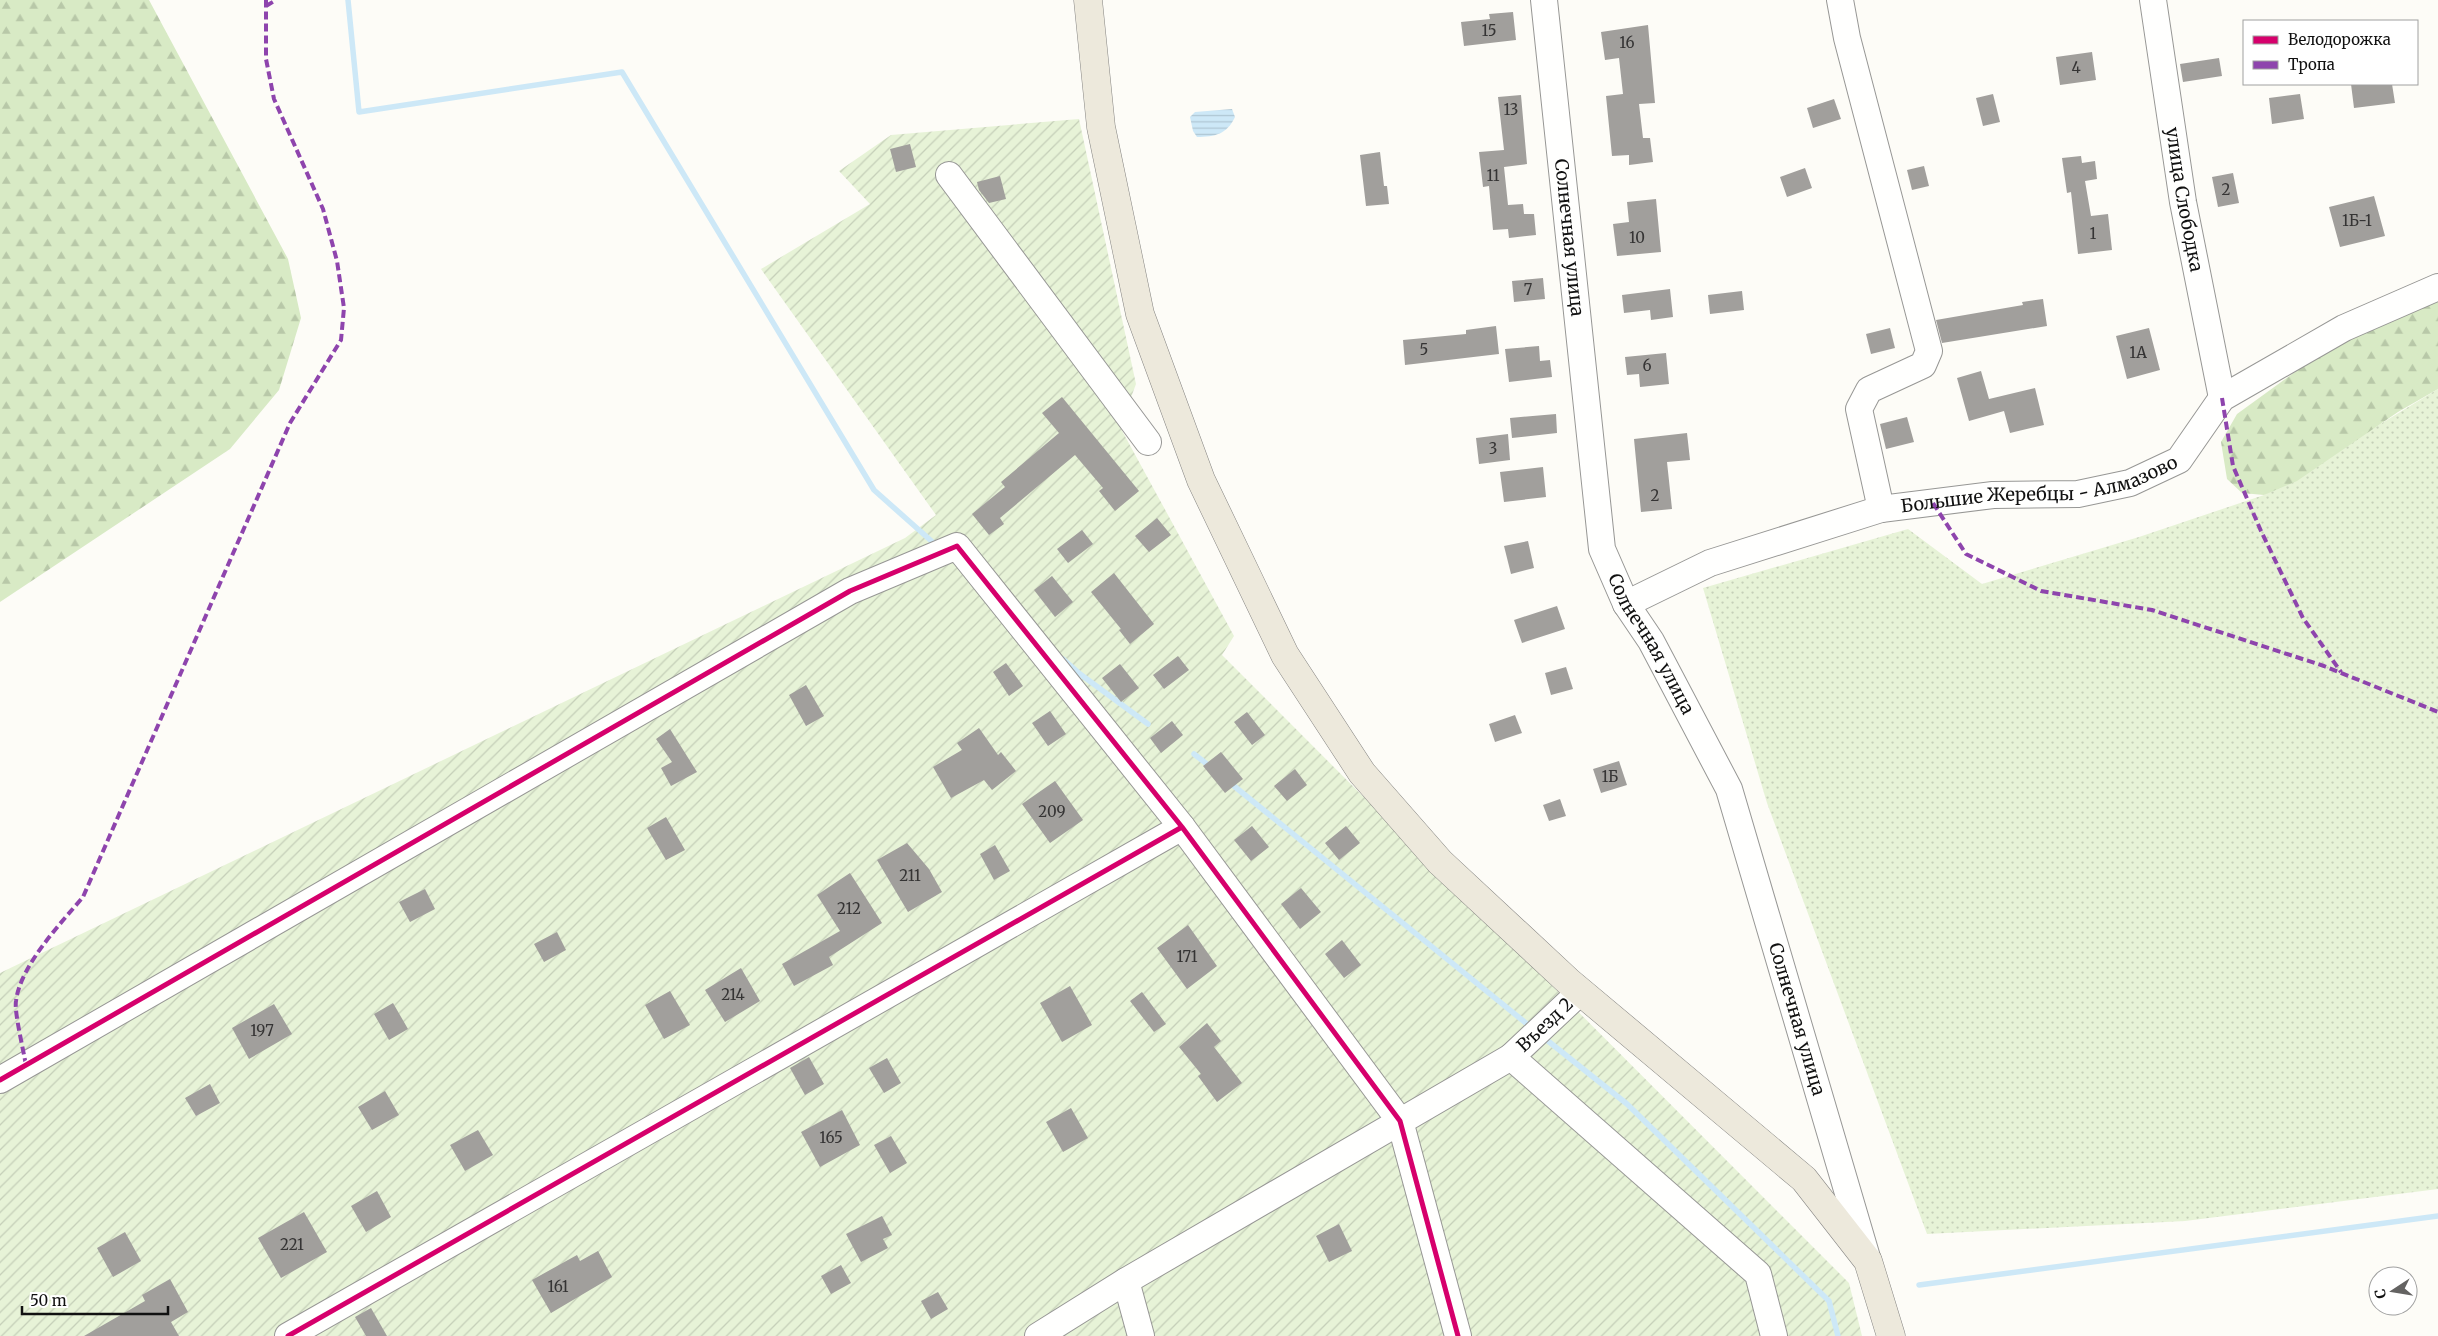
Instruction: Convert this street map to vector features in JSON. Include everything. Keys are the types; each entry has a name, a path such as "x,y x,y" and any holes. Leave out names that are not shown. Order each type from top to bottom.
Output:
{"main road":[{"path":"1088,0 1101,127 1140,314 1201,480 1285,655 1362,773 1440,862 1580,992 1804,1180 1868,1262 1891,1336"}],"street":[{"name":"Солнечная улица","path":"1544,0 1602,550 1626,604 1651,641 1729,790 1842,1166 1868,1262"},
{"path":"1840,0 1848,38 1929,351 1923,365 1869,390 1859,409 1881,509"},
{"name":"улица Слободка","path":"2153,0 2183,202 2222,398"},
{"path":"948,175 1148,442"},
{"name":"Большие Жеребцы - Алмазово","path":"1626,604 1710,563 1881,509 1993,494 2078,494 2130,483 2179,460 2222,398 2344,328 2438,287"},
{"path":"0,1080 850,591 958,546 1182,827 1400,1121 1458,1336"},
{"path":"288,1336 1182,827"},
{"name":"Въезд 2","path":"1038,1336 1126,1282 1510,1057 1580,992"},
{"path":"1510,1057 1758,1274 1774,1336"},
{"path":"1804,1180 1842,1166"},
{"path":"1126,1282 1141,1336"}],"green space":[{"path":"0,0 149,0 288,259 301,318 279,390 230,449 0,602"},
{"path":"1079,119 1136,384 1120,427 1234,636 1222,655 1849,1283 1862,1336 0,1336 0,973 905,538 936,515 761,269 870,204 839,171 891,135"},
{"path":"2438,296 2438,389 2398,412 2297,481 2264,495 2242,493 2227,479 2221,442 2237,414 2346,335"},
{"path":"2438,389 2438,1189 2185,1221 1927,1234 1767,803 1703,588 1908,529 1982,584 2139,537 2264,495"}],"water":[{"path":"1232,109 1235,117 1224,131 1215,135 1197,137 1193,131 1190,117 1195,112"}],"building":[{"path":"1513,12 1516,40 1464,46 1461,22 1490,19 1489,14"},
{"path":"1648,25 1655,103 1639,104 1643,138 1650,138 1653,162 1629,165 1629,155 1612,156 1606,96 1623,94 1619,58 1605,60 1601,32"},
{"path":"2092,52 2096,80 2060,85 2056,57"},
{"path":"2219,58 2222,76 2183,82 2180,64"},
{"path":"2351,85 2392,85 2395,103 2354,108"},
{"path":"1993,94 2000,122 1983,126 1976,98"},
{"path":"2300,94 2304,119 2272,124 2269,98"},
{"path":"1521,95 1527,164 1504,167 1508,205 1523,204 1524,214 1534,214 1536,235 1509,238 1508,229 1493,230 1489,186 1483,187 1479,152 1504,150 1498,97"},
{"path":"1834,99 1841,119 1813,128 1807,108"},
{"path":"910,144 916,167 896,172 890,149"},
{"path":"1380,152 1384,186 1387,186 1389,204 1366,206 1360,155"},
{"path":"2081,156 2082,163 2095,161 2097,179 2085,181 2091,216 2108,214 2112,250 2078,254 2071,192 2067,193 2062,158"},
{"path":"1924,166 1929,186 1912,190 1907,170"},
{"path":"1805,168 1812,188 1787,197 1780,177"},
{"path":"2233,173 2239,203 2218,207 2212,177"},
{"path":"1000,176 1006,199 989,203 979,190 977,182"},
{"path":"2374,196 2385,236 2340,247 2329,207"},
{"path":"1656,199 1661,252 1617,256 1613,224 1629,222 1627,202"},
{"path":"1543,278 1545,299 1514,302 1512,281"},
{"path":"1670,289 1673,317 1651,320 1650,310 1624,313 1622,295"},
{"path":"1742,291 1744,310 1710,314 1708,295"},
{"path":"2043,299 2047,326 1942,343 1936,320 2023,305 2022,302"},
{"path":"1496,326 1499,354 1405,365 1403,340 1466,334 1466,330"},
{"path":"1890,328 1895,348 1871,354 1866,334"},
{"path":"2149,328 2160,370 2127,379 2116,336"},
{"path":"1539,346 1540,361 1550,360 1552,377 1509,382 1505,349"},
{"path":"1666,353 1669,384 1640,387 1639,374 1627,375 1625,357"},
{"path":"1981,371 1989,399 2035,388 2044,425 2010,433 2004,411 1969,421 1957,378"},
{"path":"1062,397 1139,491 1115,511 1099,491 1103,488 1075,455 1000,518 1004,524 989,535 972,514 1005,487 1001,482 1059,433 1042,413"},
{"path":"1556,414 1557,433 1512,438 1510,418"},
{"path":"1907,417 1914,442 1886,449 1880,424"},
{"path":"1687,433 1690,460 1667,462 1672,509 1641,512 1634,439"},
{"path":"1508,434 1510,460 1479,464 1476,438"},
{"path":"1543,467 1546,497 1504,502 1500,472"},
{"path":"1157,518 1171,535 1149,552 1135,536"},
{"path":"1082,530 1093,544 1068,563 1057,549"},
{"path":"1528,541 1534,568 1511,574 1504,546"},
{"path":"1114,573 1154,624 1130,644 1119,630 1121,629 1091,592"},
{"path":"1052,576 1073,602 1055,617 1034,590"},
{"path":"1557,606 1565,629 1522,643 1514,620"},
{"path":"1178,656 1189,670 1164,689 1153,675"},
{"path":"1006,663 1023,686 1009,696 993,672"},
{"path":"1120,664 1139,688 1121,702 1102,678"},
{"path":"1566,667 1573,689 1551,695 1545,673"},
{"path":"806,685 824,716 806,726 789,695"},
{"path":"1050,711 1066,734 1048,746 1032,723"},
{"path":"1247,712 1265,735 1252,745 1234,722"},
{"path":"1515,715 1522,733 1495,742 1489,724"},
{"path":"1172,721 1183,735 1161,753 1150,738"},
{"path":"979,728 998,755 1001,752 1016,771 992,790 984,780 951,798 933,767 962,750 957,743"},
{"path":"670,729 697,772 671,786 661,768 672,762 656,739"},
{"path":"1221,752 1243,779 1225,793 1203,766"},
{"path":"1619,761 1627,785 1601,793 1593,769"},
{"path":"1295,769 1307,785 1287,801 1274,786"},
{"path":"1055,781 1083,820 1050,843 1022,804"},
{"path":"1560,799 1566,816 1549,821 1543,805"},
{"path":"666,817 685,850 666,860 647,828"},
{"path":"1252,826 1269,847 1251,861 1234,840"},
{"path":"1346,826 1360,843 1339,860 1325,843"},
{"path":"907,843 929,869 942,892 908,912 877,860"},
{"path":"995,845 1010,871 994,880 980,854"},
{"path":"850,873 882,923 829,957 833,965 794,986 782,964 840,931 817,895"},
{"path":"1301,888 1321,912 1300,929 1281,904"},
{"path":"425,889 435,909 410,922 399,902"},
{"path":"1188,925 1217,966 1187,989 1157,948"},
{"path":"557,932 566,950 544,962 534,944"},
{"path":"1342,940 1361,965 1344,978 1325,954"},
{"path":"741,968 760,1001 725,1022 705,990"},
{"path":"1070,986 1092,1025 1062,1042 1040,1003"},
{"path":"670,991 690,1025 664,1039 645,1005"},
{"path":"1142,992 1166,1024 1154,1032 1130,1001"},
{"path":"393,1003 408,1029 389,1040 374,1014"},
{"path":"274,1004 292,1034 249,1059 232,1028"},
{"path":"1207,1023 1221,1041 1214,1047 1242,1083 1217,1102 1198,1076 1201,1074 1179,1047"},
{"path":"809,1057 824,1084 805,1095 790,1068"},
{"path":"887,1058 901,1083 884,1093 869,1068"},
{"path":"210,1084 220,1103 196,1116 185,1098"},
{"path":"385,1091 399,1115 372,1130 358,1107"},
{"path":"1071,1108 1088,1138 1063,1152 1046,1122"},
{"path":"842,1110 860,1145 820,1167 801,1132"},
{"path":"478,1130 493,1155 465,1171 450,1145"},
{"path":"891,1136 907,1163 890,1173 874,1145"},
{"path":"377,1191 391,1217 366,1232 351,1206"},
{"path":"304,1212 327,1252 281,1278 258,1238"},
{"path":"882,1216 892,1235 883,1239 888,1248 861,1262 846,1234"},
{"path":"1339,1224 1352,1251 1329,1262 1316,1236"},
{"path":"125,1232 141,1261 113,1277 97,1248"},
{"path":"598,1251 612,1277 551,1313 532,1280 577,1255 580,1261"},
{"path":"841,1265 851,1283 831,1294 821,1276"},
{"path":"170,1279 188,1312 171,1322 179,1336 84,1336 145,1301 142,1295"},
{"path":"938,1292 948,1309 931,1319 921,1301"},
{"path":"371,1308 387,1336 366,1336 355,1317"}],"waterway":[{"path":"348,0 359,112 622,72 874,490 937,546"},
{"path":"1063,659 1080,674 1148,724"},
{"path":"1194,754 1212,768"},
{"path":"1229,782 1532,1028"},
{"path":"1543,1037 1627,1104 1829,1301 1838,1336"},
{"path":"1919,1285 2438,1216"}],"marked path":[{"path":"26,1066 16,1006 19,988 25,974 53,932 83,897 290,423 341,340 344,308 337,261 323,209 274,99 266,59 266,0"},
{"path":"266,6 276,0"},
{"path":"2222,398 2233,466 2261,531 2303,618 2341,672"},
{"path":"1933,503 1966,554 2041,591 2152,610 2324,666 2438,712"}],"cycle path":[{"path":"0,1080 850,591 957,546 1182,827"},
{"path":"288,1336 1182,827 1400,1121 1458,1336"}]}
